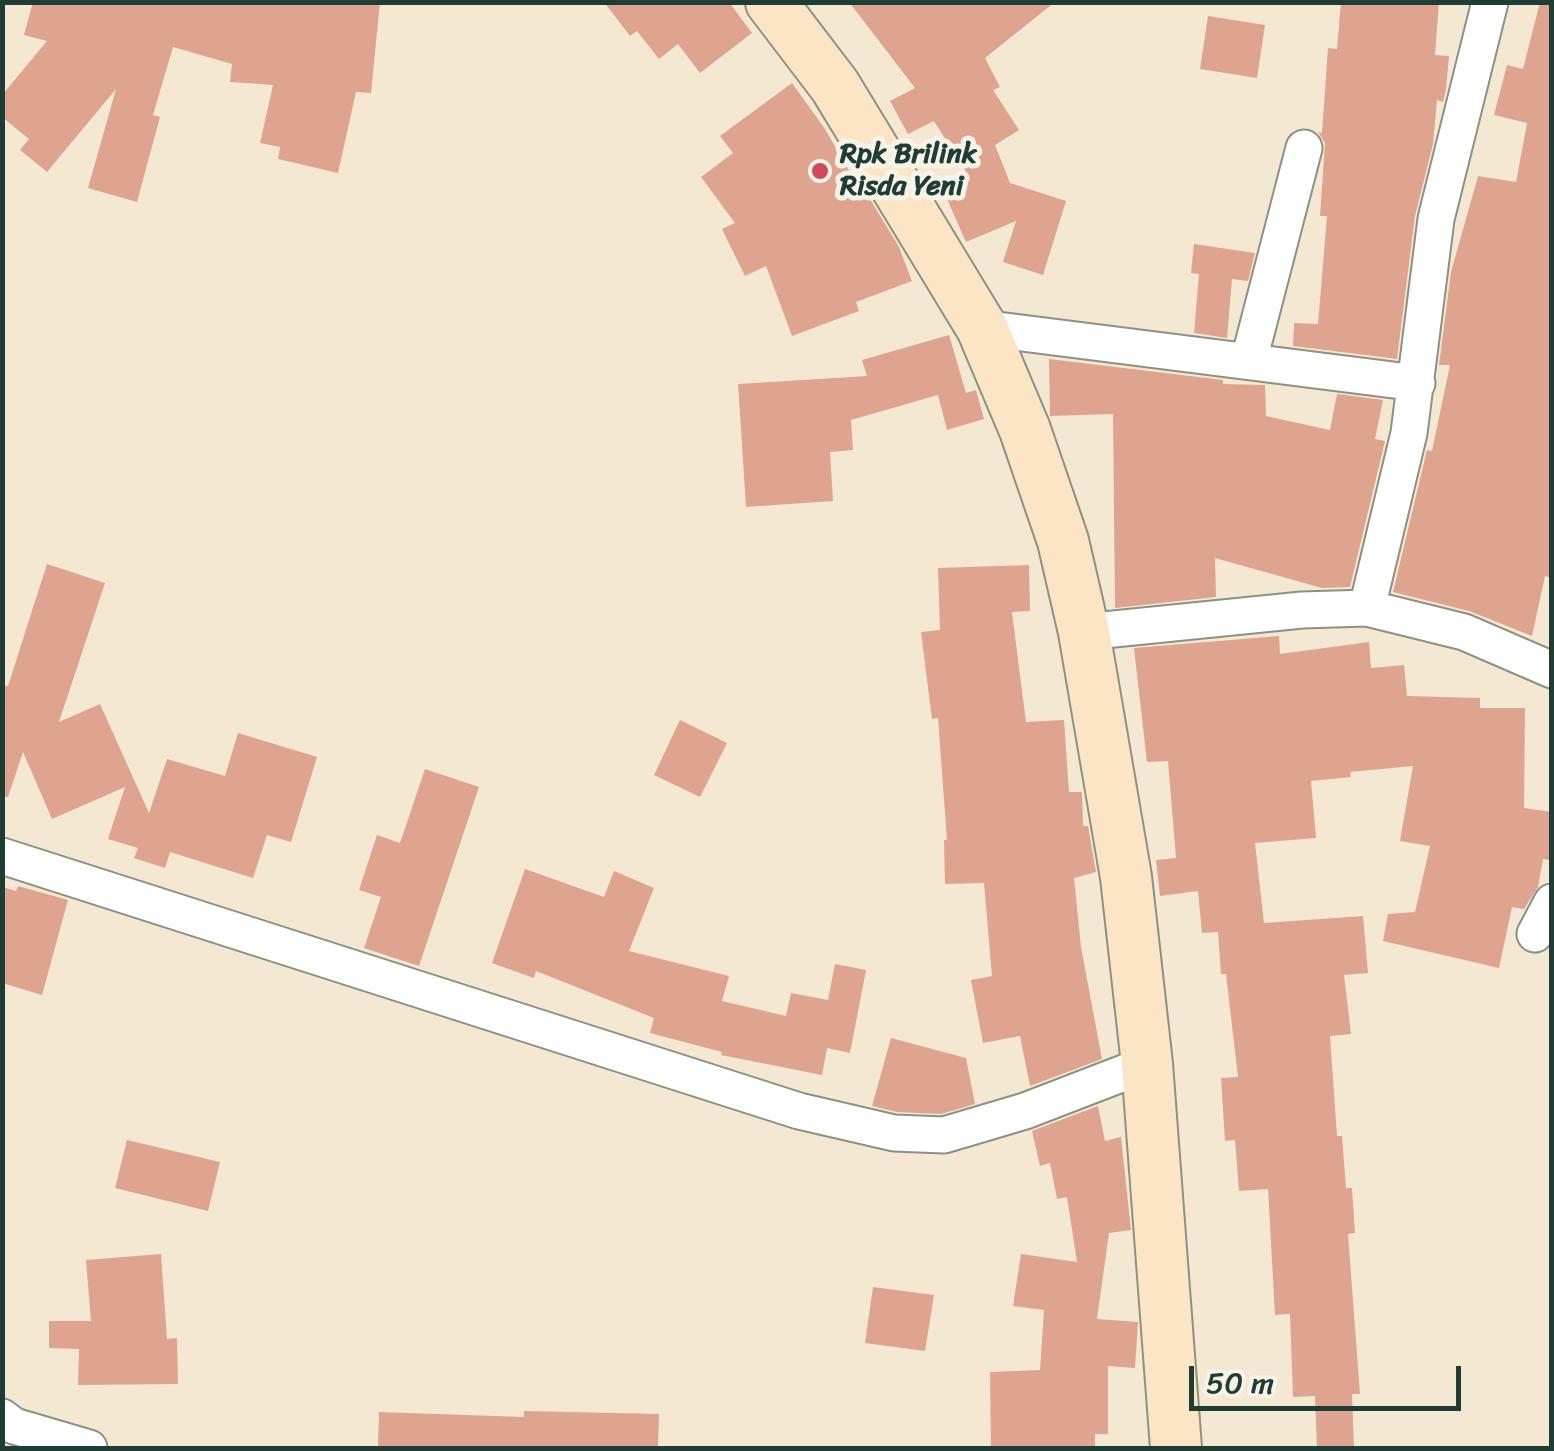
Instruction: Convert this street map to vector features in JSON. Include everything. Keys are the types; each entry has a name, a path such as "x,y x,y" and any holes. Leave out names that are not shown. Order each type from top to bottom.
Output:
{"street":[{"path":"771,2 835,86 982,328 1025,430 1063,541 1084,632 1126,877 1147,1064 1176,1448"},
{"path":"1367,608 1409,434 1436,219 1490,2"},
{"path":"1250,360 1304,148"},
{"path":"982,328 1417,383"},
{"path":"1084,632 1302,610 1367,608 1464,632 1550,662"},
{"path":"2,856 855,1126 944,1135 1025,1111 1147,1064"},
{"path":"1535,934 1552,902"},
{"path":"2,1417 14,1426 89,1448"}],"building":[{"path":"33,2 380,2 371,93 356,92 338,173 278,159 280,147 260,143 273,85 230,82 232,64 173,47 153,115 160,117 137,202 88,188 116,89 47,172 20,150 29,139 2,117 2,95 47,41 24,35"},
{"path":"604,2 729,2 752,33 700,73 678,44 659,59 637,31 630,36"},
{"path":"849,2 1055,2 985,58 1000,87 993,90 1019,130 995,145 1010,183 1066,201 1043,275 1003,262 1016,221 966,242 947,199 966,191 961,178 968,175 934,121 908,134 890,101 915,88"},
{"path":"1341,2 1439,2 1435,55 1449,56 1446,89 1443,102 1437,100 1433,144 1415,216 1397,359 1293,346 1294,323 1318,324 1327,216 1320,216 1325,143 1318,132 1322,133 1328,48 1337,49"},
{"path":"1540,2 1552,2 1552,578 1545,576 1532,636 1469,611 1393,592 1427,450 1432,451 1450,365 1439,365 1451,272 1478,176 1516,182 1527,123 1494,115 1507,65 1523,69"},
{"path":"1208,16 1265,25 1257,78 1200,69"},
{"path":"792,83 899,247 912,281 856,302 859,311 792,336 766,266 745,276 722,229 735,223 701,177 733,153 720,136"},
{"path":"1194,244 1255,253 1248,281 1232,279 1227,338 1194,333 1199,274 1191,273"},
{"path":"949,335 966,393 976,390 984,419 947,430 938,395 851,420 853,450 830,452 833,501 746,507 738,384 867,376 862,360"},
{"path":"1049,359 1223,380 1223,384 1265,385 1266,416 1330,430 1337,394 1383,400 1375,439 1385,441 1350,587 1322,588 1215,558 1216,597 1115,608 1113,414 1050,416"},
{"path":"47,564 105,583 59,722 100,704 149,813 167,759 225,776 238,733 317,757 291,842 267,835 253,878 170,852 165,868 134,858 138,848 108,839 125,787 52,819 23,752 8,797 2,796 2,685 8,686"},
{"path":"1029,565 1030,611 1012,612 1026,722 1064,720 1069,792 1082,792 1083,826 1088,826 1096,872 1074,878 1081,947 1102,1059 1030,1086 1020,1036 983,1043 971,980 992,976 984,883 945,884 947,840 938,718 932,719 921,632 940,630 938,568"},
{"path":"1279,636 1280,654 1369,642 1371,668 1404,665 1407,696 1480,698 1480,708 1525,708 1524,808 1552,812 1549,860 1543,859 1538,887 1524,909 1512,907 1499,968 1383,941 1388,914 1415,912 1430,846 1400,841 1413,766 1350,772 1351,777 1311,781 1316,838 1255,843 1264,923 1363,916 1368,973 1344,975 1351,1034 1330,1036 1337,1136 1342,1136 1346,1188 1352,1188 1355,1233 1348,1234 1360,1394 1352,1394 1354,1448 1317,1448 1315,1396 1293,1397 1290,1314 1275,1315 1268,1189 1239,1191 1235,1140 1225,1141 1221,1078 1238,1077 1218,932 1202,933 1198,891 1160,896 1156,860 1176,858 1168,761 1147,762 1134,648"},
{"path":"680,720 727,743 700,797 654,775"},
{"path":"425,769 479,787 419,966 364,948 381,897 359,890 377,835 400,843"},
{"path":"525,869 604,897 614,871 654,888 629,951 729,976 722,1001 786,1016 791,993 828,1000 835,964 866,970 850,1053 827,1048 822,1075 721,1055 722,1052 650,1033 654,1018 536,971 534,978 492,963"},
{"path":"18,886 68,900 42,995 2,983 2,887 16,891"},
{"path":"891,1038 966,1058 975,1104 941,1114 897,1112 872,1106"},
{"path":"1098,1106 1105,1141 1121,1137 1131,1230 1109,1233 1097,1319 1138,1322 1135,1368 1108,1366 1108,1434 1095,1434 1095,1448 991,1448 990,1372 1040,1370 1044,1310 1013,1306 1021,1254 1077,1262 1067,1197 1057,1199 1050,1163 1040,1166 1032,1131"},
{"path":"127,1140 220,1162 208,1211 115,1188"},
{"path":"161,1254 167,1339 177,1338 178,1384 78,1385 79,1349 49,1348 49,1321 91,1321 86,1260"},
{"path":"873,1287 934,1295 925,1351 865,1343"},
{"path":"524,1411 659,1414 658,1448 378,1448 379,1412 524,1417"}],"place":[{"name":"Rpk Brilink Risda Yeni","path":"820,171"}]}
